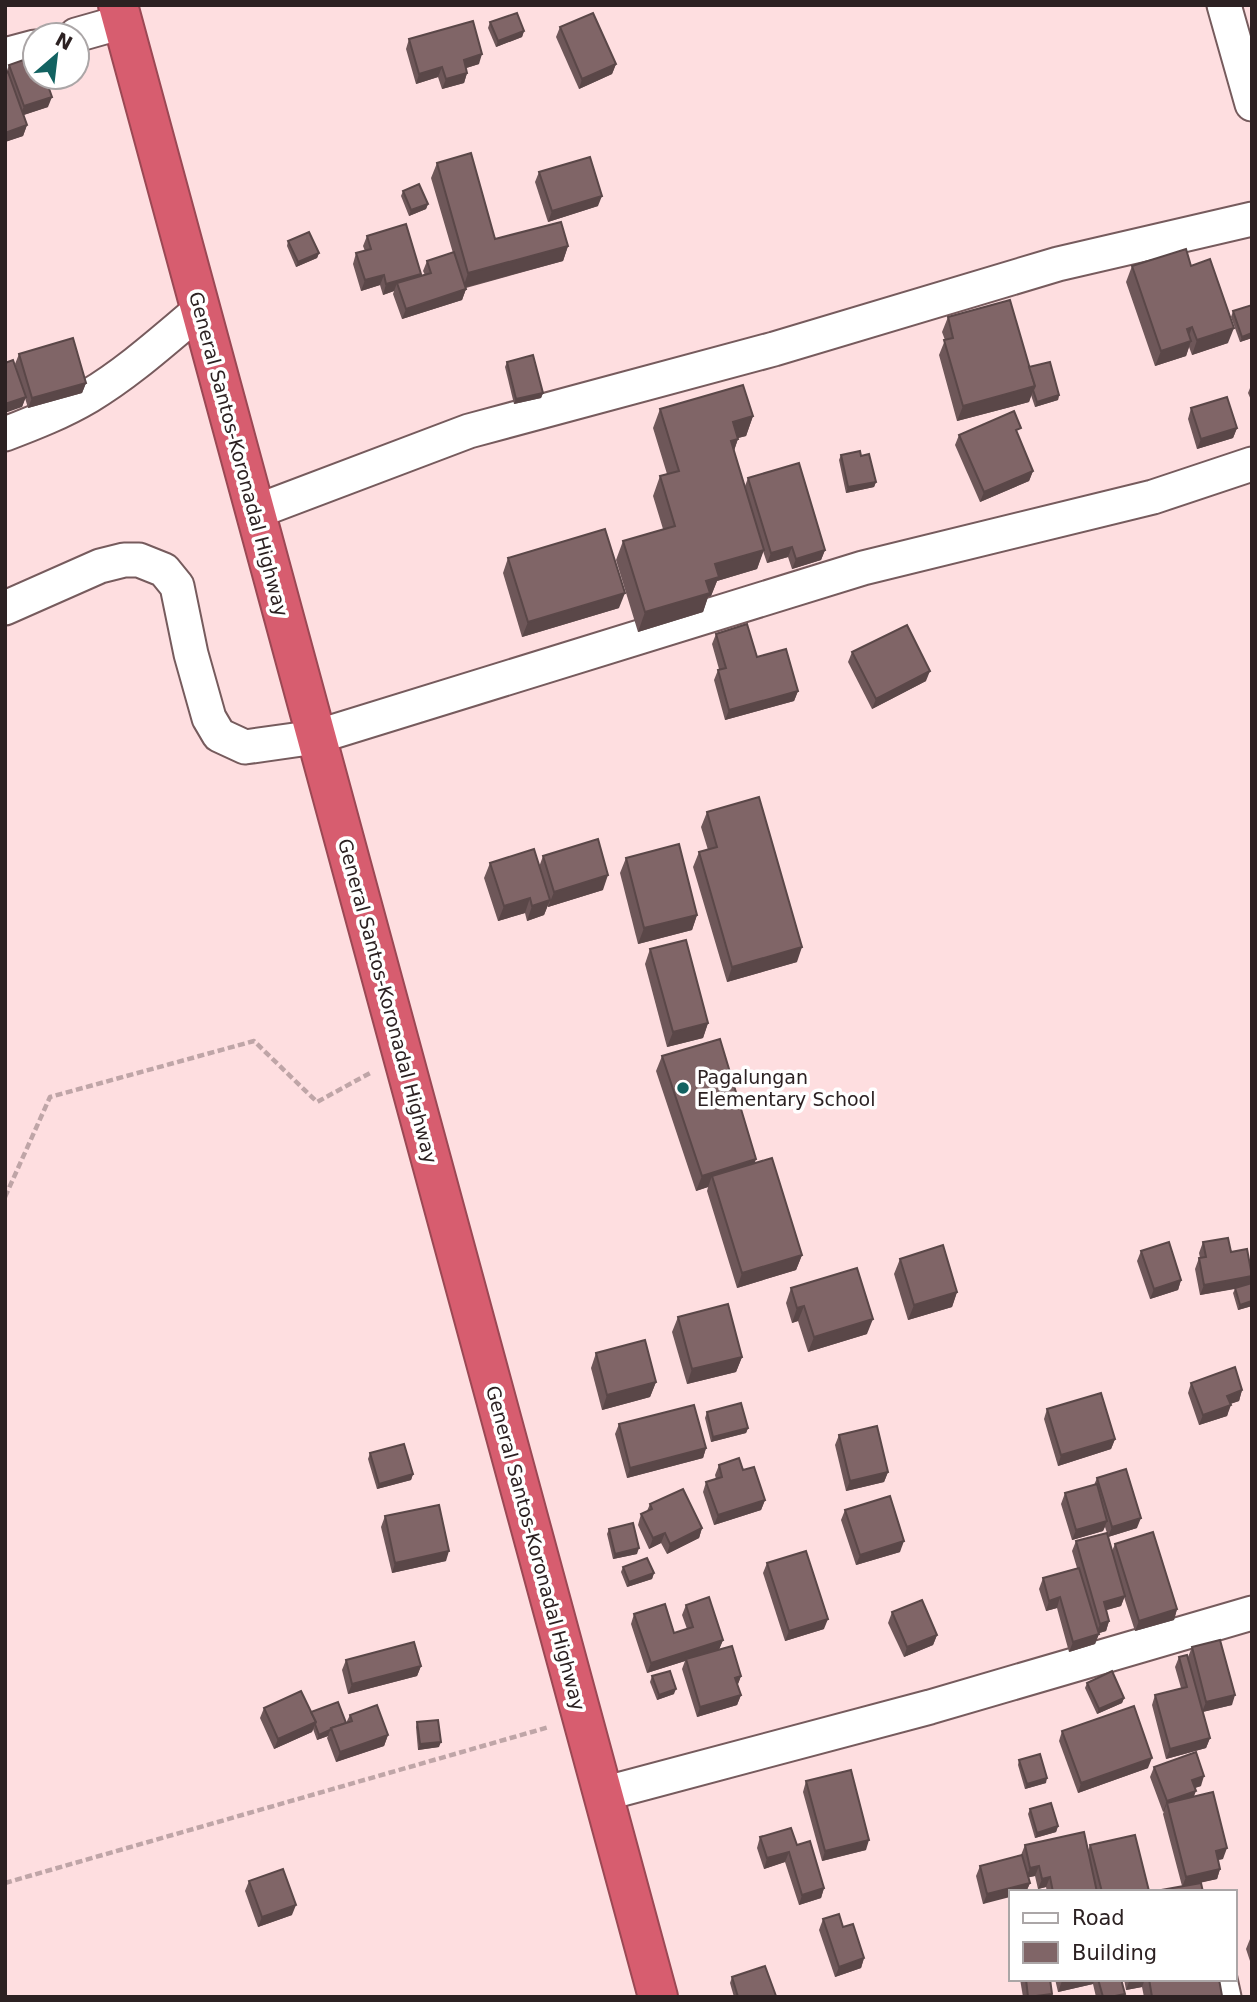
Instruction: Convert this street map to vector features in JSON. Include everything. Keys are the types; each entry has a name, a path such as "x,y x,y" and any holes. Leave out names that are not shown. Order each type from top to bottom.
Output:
{"highway":[{"name":"General Santos-Koronadal Highway","path":"120,14 658,1997"}],"street":[{"path":"1224,5 1252,104"},
{"path":"91,28 120,14"},
{"path":"255,512 469,431 774,349 1058,264 1252,219"},
{"path":"5,434 45,419 90,395 129,369 200,310"},
{"path":"5,608 100,566 124,560 139,560 164,570 177,586 191,654 209,718 219,735 245,747 316,737 863,568 1153,497 1252,464"},
{"path":"603,1794 930,1707 1252,1613"}],"path":[{"path":"5,1197 50,1097 254,1041 317,1102 403,1055"},
{"path":"5,1883 582,1717"}],"building":[{"path":"517,13 524,31 498,41 490,22"},
{"path":"593,13 616,64 582,79 560,27"},
{"path":"473,21 482,54 464,60 467,73 446,79 442,67 419,74 409,39"},
{"path":"21,61 21,91 50,91 52,97 24,106 9,65"},
{"path":"8,72 27,125 5,133 5,73"},
{"path":"471,153 495,239 561,222 568,246 468,273 437,163"},
{"path":"590,157 602,196 552,211 539,172"},
{"path":"419,184 428,204 411,210 403,191"},
{"path":"406,224 421,274 386,284 384,275 365,280 356,253 371,249 367,236"},
{"path":"309,232 319,253 298,262 288,241"},
{"path":"1186,249 1191,266 1210,259 1234,328 1197,340 1192,327 1187,329 1191,341 1161,351 1132,266"},
{"path":"454,252 466,289 406,309 397,283 431,273 427,261"},
{"path":"1010,300 1035,386 963,406 944,340 953,338 948,317"},
{"path":"1252,305 1252,333 1242,337 1233,311"},
{"path":"73,338 86,383 32,398 19,354"},
{"path":"533,355 543,393 516,399 507,362"},
{"path":"13,360 26,397 5,404 5,363"},
{"path":"1050,362 1059,395 1037,402 1029,367"},
{"path":"743,385 753,416 733,422 738,439 731,441 764,550 715,564 719,577 706,581 710,593 645,612 623,541 675,526 660,476 679,471 660,409"},
{"path":"1227,397 1237,428 1201,439 1191,408"},
{"path":"1014,411 1021,428 1016,430 1033,471 984,492 959,435"},
{"path":"860,451 861,456 869,454 876,482 848,487 841,455"},
{"path":"799,463 825,550 796,559 792,547 771,553 748,478"},
{"path":"605,529 625,593 528,622 508,558"},
{"path":"747,624 757,657 786,649 798,691 729,710 718,670 726,668 716,634"},
{"path":"907,625 930,671 876,699 852,652"},
{"path":"759,797 802,947 732,967 699,852 717,847 707,812"},
{"path":"598,839 608,875 554,892 543,856"},
{"path":"679,844 697,915 644,928 626,858"},
{"path":"534,849 550,900 532,906 530,898 504,906 490,863"},
{"path":"686,940 708,1023 673,1032 650,949"},
{"path":"720,1039 756,1159 702,1176 662,1056"},
{"path":"772,1158 802,1255 742,1273 712,1176"},
{"path":"1228,1238 1231,1252 1247,1249 1252,1276 1204,1285 1199,1258 1206,1257 1203,1242"},
{"path":"1169,1242 1181,1280 1154,1289 1141,1251"},
{"path":"943,1245 957,1292 914,1305 900,1259"},
{"path":"857,1268 873,1319 814,1337 804,1306 797,1308 791,1288"},
{"path":"1252,1283 1252,1301 1240,1305 1235,1288"},
{"path":"728,1304 742,1357 692,1369 678,1317"},
{"path":"645,1340 656,1382 607,1395 596,1353"},
{"path":"1235,1367 1242,1390 1227,1396 1231,1405 1203,1415 1191,1383"},
{"path":"1101,1393 1115,1439 1061,1455 1047,1409"},
{"path":"741,1403 748,1428 713,1437 707,1412"},
{"path":"694,1405 706,1448 630,1468 619,1424"},
{"path":"877,1426 888,1472 850,1481 839,1435"},
{"path":"404,1444 413,1474 379,1484 370,1453"},
{"path":"739,1458 743,1470 754,1467 765,1500 718,1515 706,1482 722,1477 719,1465"},
{"path":"1126,1469 1141,1518 1112,1527 1097,1478"},
{"path":"1097,1484 1107,1521 1076,1530 1065,1493"},
{"path":"683,1489 702,1528 670,1544 665,1533 653,1538 641,1514 652,1509 650,1504"},
{"path":"890,1496 904,1541 860,1555 845,1510"},
{"path":"439,1505 449,1551 395,1563 385,1516"},
{"path":"633,1523 639,1548 615,1554 609,1529"},
{"path":"1153,1532 1177,1609 1139,1621 1115,1544"},
{"path":"1107,1533 1125,1596 1104,1602 1109,1621 1100,1624 1076,1541"},
{"path":"806,1551 828,1619 789,1631 767,1563"},
{"path":"647,1558 654,1573 629,1582 623,1567"},
{"path":"1079,1568 1099,1634 1073,1642 1060,1597 1049,1601 1043,1578"},
{"path":"709,1597 723,1640 651,1663 634,1614 665,1604 674,1633 693,1627 686,1605"},
{"path":"922,1600 937,1635 907,1647 892,1612"},
{"path":"1220,1640 1235,1695 1206,1702 1192,1647"},
{"path":"414,1642 421,1666 352,1684 346,1660"},
{"path":"732,1646 741,1676 735,1678 741,1695 700,1707 686,1659"},
{"path":"1187,1655 1210,1738 1170,1749 1155,1695 1187,1687 1179,1657"},
{"path":"670,1671 676,1689 659,1695 652,1676"},
{"path":"1112,1671 1124,1698 1099,1709 1087,1683"},
{"path":"301,1691 316,1722 278,1739 264,1708"},
{"path":"338,1702 346,1723 319,1735 311,1712"},
{"path":"377,1705 388,1735 340,1752 331,1728 352,1721 350,1715"},
{"path":"1134,1706 1152,1758 1081,1783 1062,1731"},
{"path":"438,1720 441,1742 420,1744 417,1722"},
{"path":"1196,1752 1204,1776 1192,1780 1196,1791 1167,1801 1154,1767"},
{"path":"1040,1754 1047,1778 1027,1784 1019,1760"},
{"path":"851,1770 869,1840 825,1851 806,1781"},
{"path":"1213,1792 1227,1848 1216,1851 1220,1869 1186,1877 1167,1803"},
{"path":"1051,1803 1058,1826 1037,1833 1030,1809"},
{"path":"791,1828 797,1845 810,1841 824,1888 802,1895 789,1852 767,1858 760,1837"},
{"path":"1084,1832 1097,1890 1053,1890 1050,1877 1042,1879 1039,1866 1030,1868 1025,1845"},
{"path":"1135,1835 1149,1890 1101,1890 1090,1845"},
{"path":"1022,1855 1030,1883 987,1894 980,1866"},
{"path":"283,1869 296,1905 262,1917 249,1881"},
{"path":"1201,1883 1203,1890 1161,1890"},
{"path":"839,1914 843,1927 853,1924 864,1958 839,1967 823,1919"},
{"path":"765,1966 776,1996 738,1997 732,1977"},
{"path":"1026,1981 1050,1981 1052,1994 1028,1997"},
{"path":"1099,1981 1122,1981 1125,1994 1103,1997"},
{"path":"1149,1981 1219,1981 1222,1996 1215,1997 1152,1997"}],"place":[{"name":"Pagalungan Elementary School","path":"683,1088"}]}
